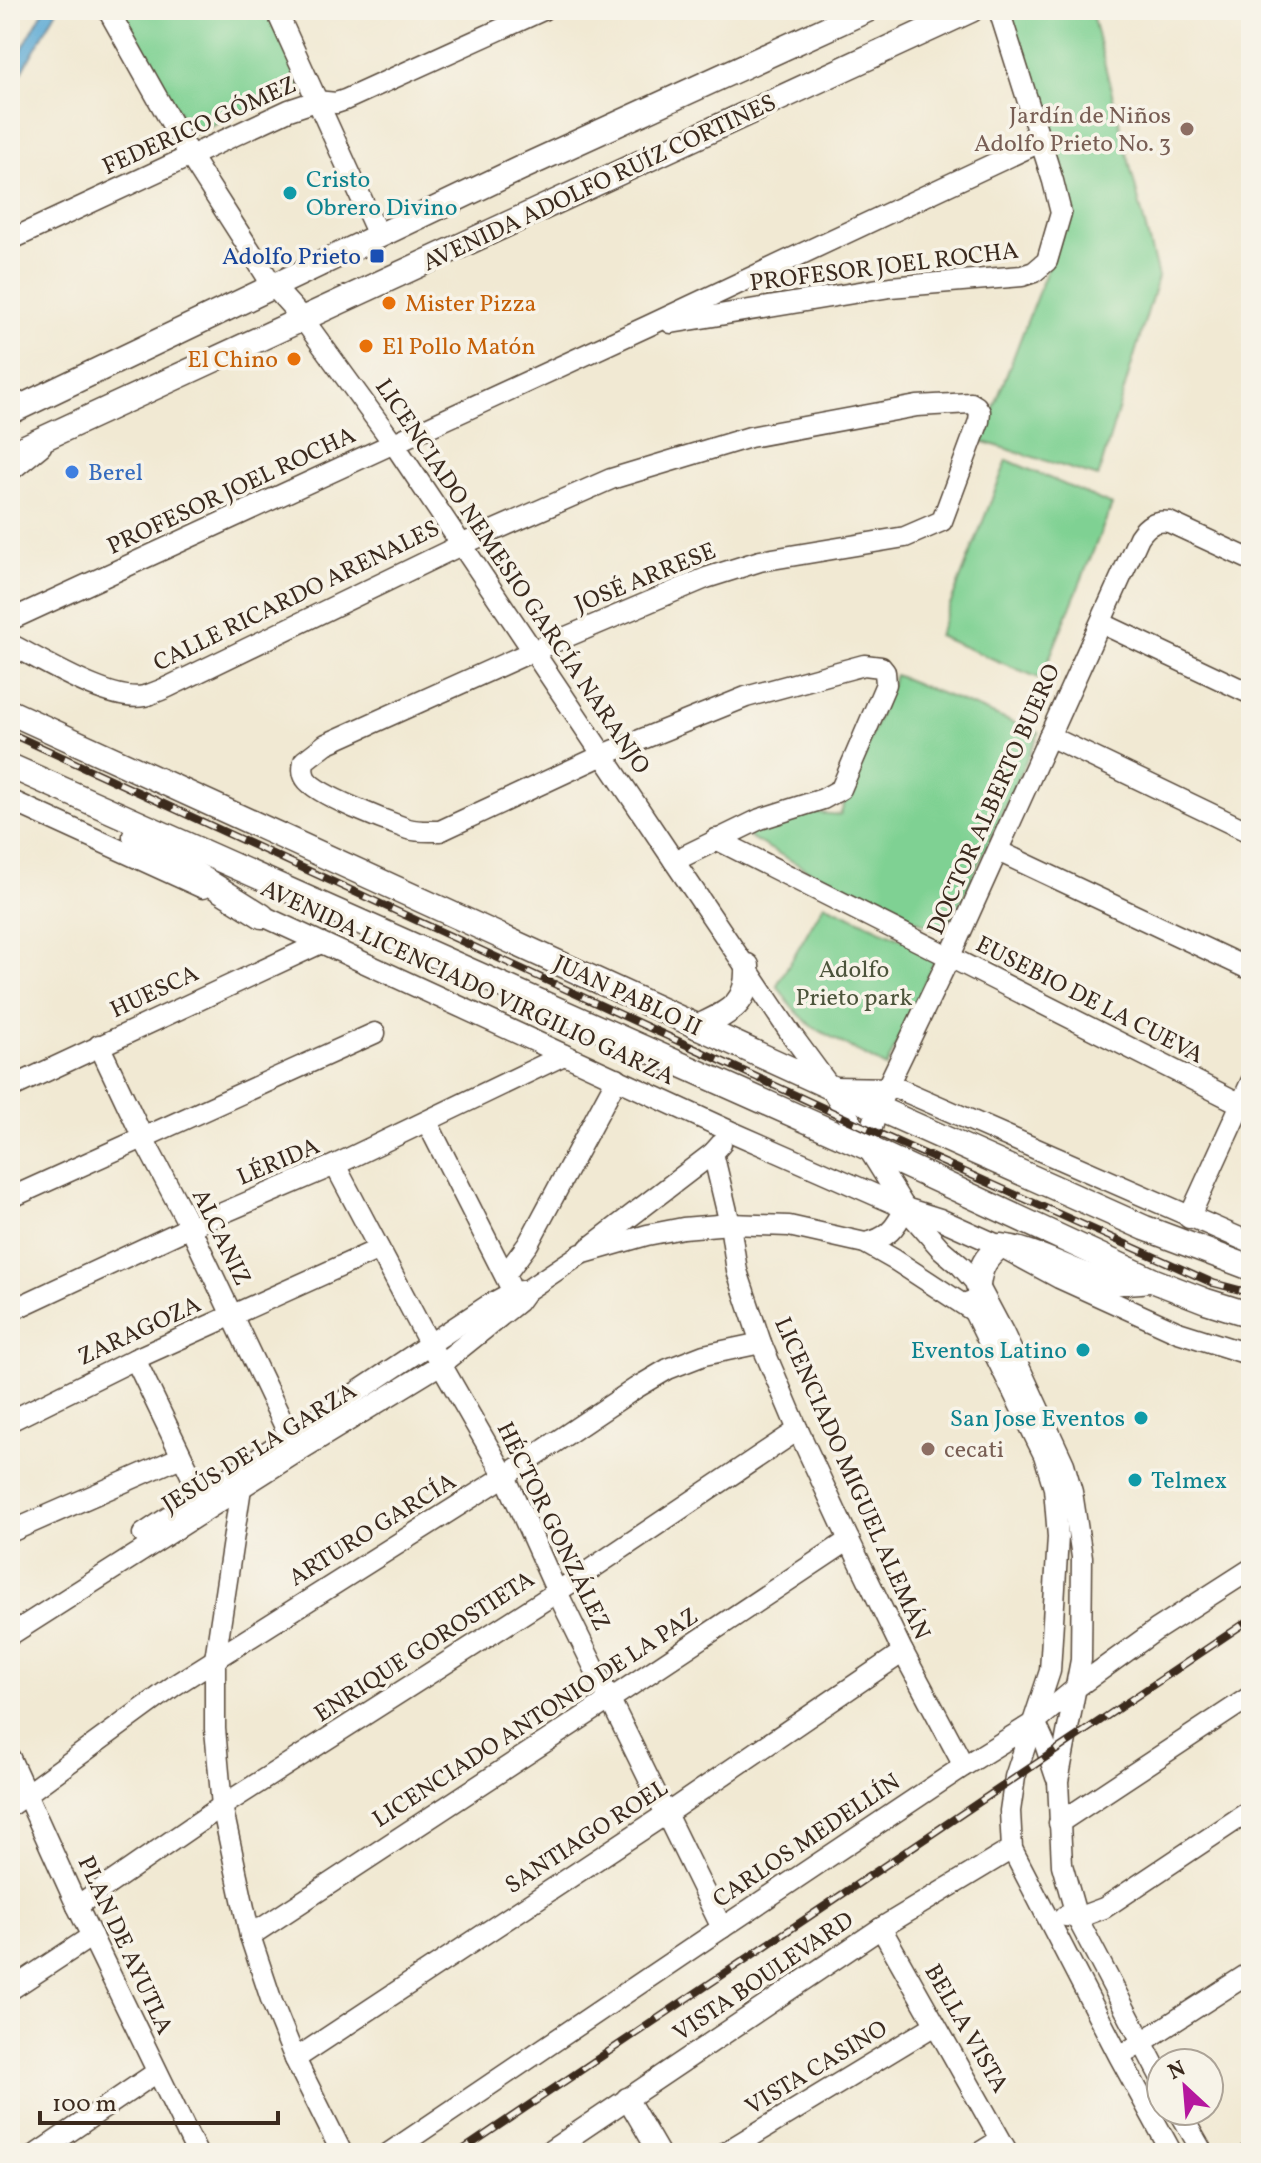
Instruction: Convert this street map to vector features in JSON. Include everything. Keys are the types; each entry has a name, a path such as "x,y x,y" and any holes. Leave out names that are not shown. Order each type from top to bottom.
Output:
{"main road":[{"name":"AVENIDA ADOLFO RUÍZ CORTINES","path":"10,412 378,235 867,10"},
{"name":"AVENIDA ADOLFO RUÍZ CORTINES","path":"10,454 971,10"},
{"name":"JUAN PABLO II","path":"10,712 830,1087 883,1098 1145,1228 1251,1268"},
{"name":"JUAN PABLO II","path":"10,766 866,1147 1152,1280 1251,1315"},
{"path":"62,790 262,916"},
{"path":"698,1027 737,1005 748,983 747,966"},
{"path":"978,1285 983,1264 1000,1246 1018,1248 1097,1279 1115,1282 1152,1280"}],"street":[{"name":"LICENCIADO NEMESIO GARCÍA NARANJO","path":"108,10 190,156 273,286 303,319 394,444 791,1034 830,1087 905,1208 941,1249"},
{"path":"276,10 378,235"},
{"name":"FEDERICO GÓMEZ","path":"10,240 289,110 316,101 336,103 358,95 543,10"},
{"path":"999,10 1040,142"},
{"name":"PROFESOR JOEL ROCHA","path":"10,620 1040,142 1061,213 1047,261 1034,272 1022,276 890,287 648,326"},
{"name":"CALLE RICARDO ARENALES","path":"10,644 104,691 123,696 143,696 168,687 463,544 611,479 750,437 917,406 971,403 980,412 976,432 942,521"},
{"path":"10,471 60,431"},
{"name":"JOSÉ ARRESE","path":"603,755 440,831 423,832 329,796 314,788 302,770 304,761 326,744 706,578 804,552 905,537 942,521"},
{"name":"DOCTOR ALBERTO BUERO","path":"866,1147 883,1098 1144,529 1155,522 1169,522 1251,560"},
{"path":"1101,623 1251,694"},
{"path":"603,755 746,697 864,665 881,667 885,672 886,684 841,789 823,799 760,819 674,861"},
{"path":"1049,736 1251,833"},
{"name":"AVENIDA LICENCIADO VIRGILIO GARZA","path":"10,800 732,1132 905,1208"},
{"name":"EUSEBIO DE LA CUEVA","path":"716,839 1246,1106"},
{"path":"998,851 1251,970"},
{"name":"HUESCA","path":"10,1088 321,943"},
{"path":"10,1198 375,1033"},
{"name":"ALCANIZ","path":"99,1045 190,1227 293,1445"},
{"name":"LÉRIDA","path":"10,1311 190,1227 335,1165 564,1055"},
{"path":"515,1290 528,1244 617,1078"},
{"path":"1189,1218 1246,1106 1251,1082"},
{"path":"883,1098 897,1088 1251,1243"},
{"path":"427,1122 515,1290"},
{"path":"581,1254 713,1153 732,1132"},
{"name":"LICENCIADO MIGUEL ALEMÁN","path":"713,1153 730,1224 737,1271 761,1343 849,1540 903,1652 964,1766"},
{"name":"HÉCTOR GONZÁLEZ","path":"335,1165 430,1345 505,1476 557,1592 722,1928"},
{"path":"865,1243 885,1237 899,1222 905,1208 940,1219 1000,1246 1059,1278 1178,1332 1251,1355"},
{"name":"JESÚS DE LA GARZA","path":"10,1635 241,1488 293,1445 487,1306 581,1254 683,1228 730,1224 789,1226 865,1243 976,1313"},
{"name":"ZARAGOZA","path":"10,1421 135,1359 379,1249"},
{"path":"941,1249 978,1285 1064,1464 1072,1492 1082,1557 1081,1660 1058,1781 1062,1865 1077,1918 1145,2049"},
{"path":"941,1249 976,1313 1044,1455 1054,1488 1058,1537 1050,1671 1015,1777 1010,1811 1012,1849 1172,2153"},
{"name":"JESÚS DE LA GARZA","path":"10,1623 201,1496 441,1364 515,1290"},
{"name":"ARTURO GARCÍA","path":"18,1800 175,1685 668,1369 704,1355 761,1343"},
{"path":"135,1359 201,1496"},
{"name":"ENRIQUE GOROSTIETA","path":"77,1906 222,1806 557,1592 798,1430"},
{"path":"10,1532 181,1457"},
{"path":"241,1488 215,1659 215,1729 222,1806 250,1936 272,2002 295,2059 342,2153"},
{"name":"LICENCIADO ANTONIO DE LA PAZ","path":"250,1936 849,1540"},
{"name":"CARLOS MEDELLÍN","path":"389,2153 964,1766 1035,1722 1156,1630 1251,1569"},
{"name":"SANTIAGO ROEL","path":"295,2059 666,1814 903,1652"},
{"path":"1059,1823 1251,1696"},
{"path":"1035,1722 1058,1781"},
{"name":"PLAN DE AYUTLA","path":"10,1758 18,1800 77,1906 197,2153"},
{"path":"1045,1912 1077,1918 1104,1908 1251,1810"},
{"name":"VISTA BOULEVARD","path":"547,2153 881,1928 1012,1849"},
{"name":"BELLA VISTA","path":"881,1928 1004,2146"},
{"path":"10,1990 92,1936"},
{"path":"1119,2056 1251,1972"},
{"name":"VISTA CASINO","path":"737,2150 935,2025"},
{"path":"38,2153 157,2072"},
{"path":"627,2098 659,2153"},
{"path":"1188,2127 1203,2153"},
{"path":"979,2153 1004,2146"}],"green space":[{"path":"116,10 267,10 302,85 192,134"},
{"path":"1008,10 1091,10 1158,277 1098,477 981,441 1067,218"},
{"path":"1007,460 1112,505 1041,679 938,636"},
{"path":"895,675 1039,733 949,927 935,929 824,879 744,834 809,812 840,815"},
{"name":"Adolfo Prieto park","path":"824,904 937,955 886,1067 811,1026 790,1005 777,985"}],"water":[{"path":"44,10 57,10 10,93 10,70"}],"railway":[{"path":"10,733 882,1135 1213,1283 1251,1293"},
{"path":"458,2153 1251,1619"}],"place":[{"name":"Jardín de Niños Adolfo Prieto No. 3","path":"1187,129"},
{"name":"Cristo Obrero Divino","path":"290,193"},
{"name":"Adolfo Prieto","path":"377,256"},
{"name":"Mister Pizza","path":"389,303"},
{"name":"El Pollo Matón","path":"366,346"},
{"name":"El Chino","path":"294,359"},
{"name":"Berel","path":"72,472"},
{"name":"Eventos Latino","path":"1083,1350"},
{"name":"San Jose Eventos","path":"1141,1418"},
{"name":"cecati","path":"928,1449"},
{"name":"Telmex","path":"1135,1480"}]}
